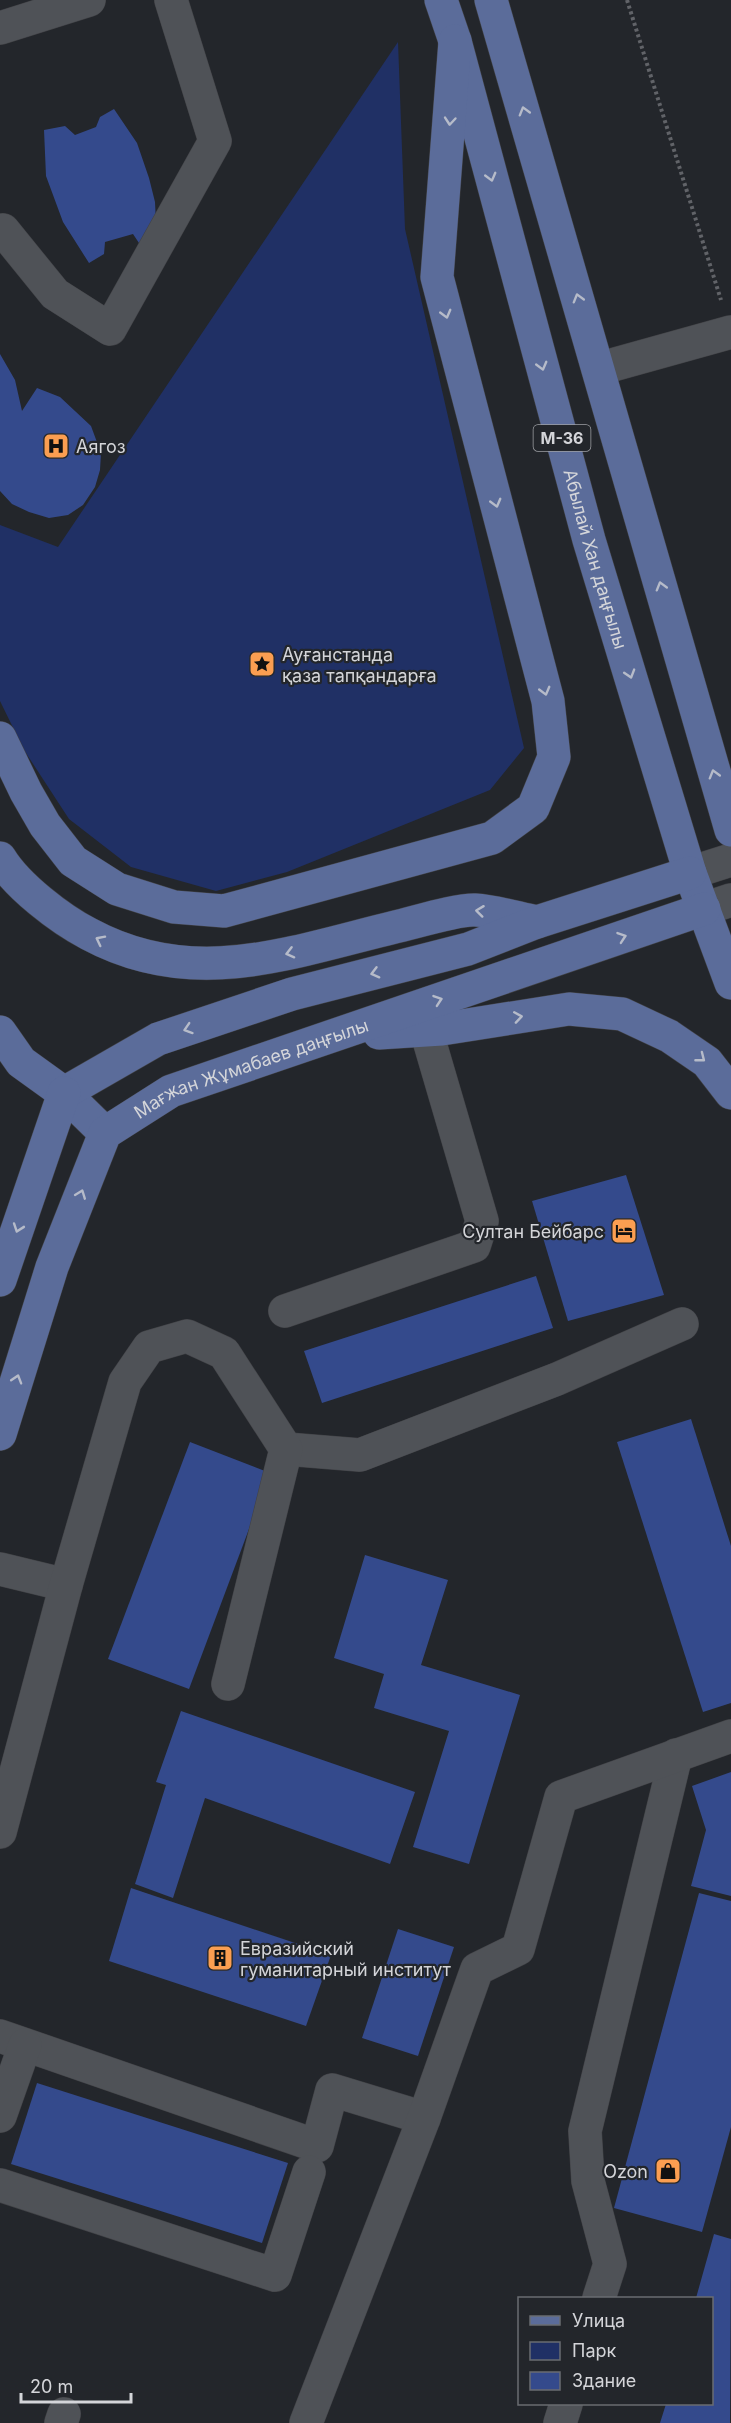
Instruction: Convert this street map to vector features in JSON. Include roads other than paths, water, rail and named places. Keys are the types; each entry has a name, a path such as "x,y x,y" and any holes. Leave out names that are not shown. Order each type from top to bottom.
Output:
{"main road":[{"name":"Абылай Хан даңғылы","path":"441,0 455,41 589,540 690,873"},
{"name":"M-36","path":"491,0 731,830"},
{"path":"0,738 45,825 74,861 117,890 174,907 224,911 492,838 533,808 554,757 548,701 437,277 455,41"},
{"path":"0,858 9,873 67,922 105,943 141,957 198,964 265,959 473,909 537,922"},
{"path":"0,1280 64,1093 158,1039 292,994 468,949 537,922 690,873"},
{"name":"M-36","path":"690,873 718,905 731,983"},
{"name":"Мағжан Жұмабаев даңғылы","path":"105,1133 171,1091 718,905"},
{"path":"335,1036 442,1029 569,1009 622,1014 669,1035 707,1062 731,1093"},
{"path":"0,1032 21,1062 64,1093 105,1133 52,1267 0,1434"}],"street":[{"path":"0,28 88,0"},
{"path":"1,225 55,294 110,329 215,141 171,0"},
{"path":"598,369 727,320"},
{"path":"690,873 731,860"},
{"path":"285,1311 474,1246 483,1221 426,1030"},
{"path":"286,1449 360,1455 557,1379 682,1324"},
{"path":"0,1832 66,1585 125,1382 149,1347 187,1336 224,1353 286,1449 228,1684"},
{"path":"0,1569 66,1585"},
{"path":"306,2423 424,2118 477,1969 518,1949 561,1797 731,1736"},
{"path":"599,2297 610,2264 588,2181 585,2131 676,1755"},
{"path":"0,2116 12,2041 317,2146 332,2090 424,2118"},
{"path":"0,2185 275,2275 309,2172"},
{"path":"560,2423 565,2405"}],"place":[{"name":"Аягоз","path":"56,446"},
{"name":"Ауғанстанда қаза тапқандарға","path":"262,664"},
{"name":"Султан Бейбарс","path":"624,1231"},
{"name":"Евразийский гуманитарный институт","path":"220,1958"},
{"name":"Ozon","path":"668,2171"}]}
